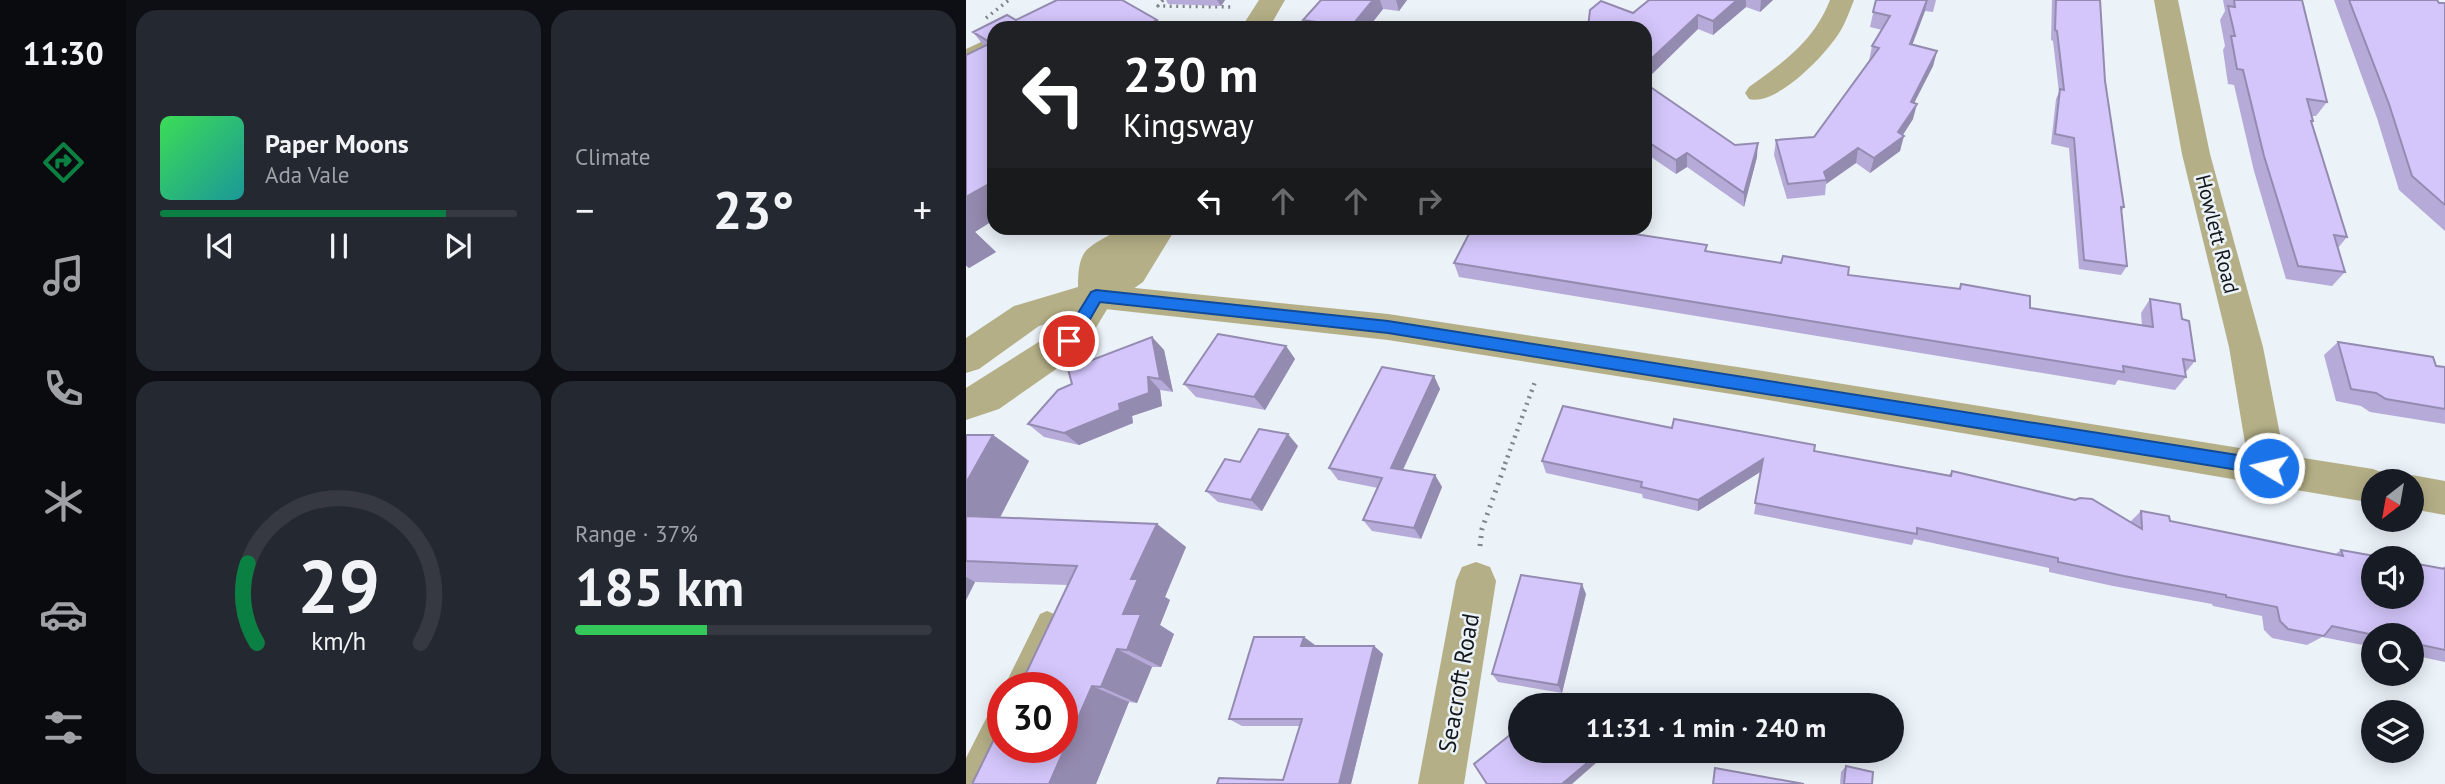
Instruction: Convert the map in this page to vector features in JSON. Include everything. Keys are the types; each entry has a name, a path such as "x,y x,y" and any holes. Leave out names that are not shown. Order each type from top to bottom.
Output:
{"street":[{"path":"1758,93 1805,59 1825,38 1842,0"},
{"name":"Howlett Road","path":"2166,0 2196,154 2246,347 2269,468"},
{"path":"966,404 985,398 1069,341 1096,296 1095,262 1135,235"},
{"path":"966,358 1027,316 1096,296 1131,273 1156,235"},
{"path":"1096,296 1388,327 2361,484"},
{"path":"2424,494 2445,498"},
{"name":"Seacroft Road","path":"1441,784 1476,581"}],"lane":[{"path":"966,54 987,44"},
{"path":"1021,672 1047,621"},
{"path":"966,782 987,741"}],"path":[{"path":"1163,0 1158,6 1268,13"},
{"path":"1476,581 1482,529 1546,352"}],"building":[{"path":"1057,0 1122,0 1157,20 995,21 1007,15 1016,20"},
{"path":"1321,0 1373,0 1356,21 1303,20"},
{"path":"1649,0 1737,0 1713,21 1698,15 1652,58 1652,21 1589,21 1590,10 1601,1 1633,13"},
{"path":"1876,0 1927,0 1910,44 1937,51 1911,102 1917,104 1898,132 1904,136 1874,158 1858,148 1824,172 1827,180 1788,184 1776,140 1814,137 1879,48 1872,46 1890,16 1873,12"},
{"path":"2056,0 2100,0 2105,81 2124,207 2121,207 2127,266 2084,260 2074,138 2055,134 2060,89 2064,90 2055,30"},
{"path":"2234,0 2302,0 2327,102 2307,99 2311,121 2347,237 2334,235 2345,272 2298,266 2264,156 2243,70 2237,69 2231,36 2235,36 2228,6 2235,7"},
{"path":"2349,0 2437,0 2445,5 2445,205 2412,176 2389,104"},
{"path":"987,25 987,41 973,32"},
{"path":"987,45 987,185 966,197 966,55"},
{"path":"1652,88 1735,145 1758,143 1744,193 1687,153 1676,160 1652,145"},
{"path":"1468,235 1641,235 1707,245 1705,251 1781,263 1783,256 1849,267 1848,275 1960,289 1961,284 2030,296 2030,308 2153,327 2150,299 2180,304 2182,319 2189,321 2195,361 2183,359 2186,377 2123,366 2124,372 1454,263"},
{"path":"1218,334 1286,346 1254,397 1184,384"},
{"path":"1152,337 1160,379 1148,377 1149,393 1119,404 1120,410 1064,433 1028,424 1058,390 1072,384 1068,369"},
{"path":"2338,342 2433,357 2436,366 2445,367 2445,409 2386,399 2376,393 2351,389"},
{"path":"1382,367 1434,376 1391,468 1435,475 1414,528 1363,520 1382,478 1329,468"},
{"path":"1563,406 1672,428 1674,419 1815,445 1814,451 1951,476 1952,471 2075,500 2092,499 2142,529 2141,511 2169,516 2170,521 2343,556 2341,550 2361,554 2361,609 2424,609 2424,565 2445,569 2445,650 2424,646 2424,623 2361,623 2361,632 2332,626 2324,636 2288,629 2280,621 2277,607 2226,595 2058,562 2058,558 1917,528 1917,534 1755,503 1763,459 1698,500 1641,487 1642,482 1542,461"},
{"path":"1259,429 1288,434 1251,500 1206,491 1225,459 1240,462"},
{"path":"966,435 993,435 966,483"},
{"path":"966,516 1157,524 1131,579 1138,579 1123,614 1141,614 1127,650 1117,649 1101,687 1092,686 1078,718 1078,672 1027,672 1077,566 966,561"},
{"path":"1521,575 1582,584 1558,685 1492,674"},
{"path":"1254,637 1304,637 1301,646 1374,646 1339,784 1217,784 1219,778 1283,780 1302,719 1229,719"},
{"path":"1508,737 1508,763 1587,763 1562,784 1487,784 1474,764"},
{"path":"987,754 987,763 1058,763 1049,784 972,784"},
{"path":"1846,766 1873,772 1872,784 1844,784"},
{"path":"1715,768 1804,784 1713,784"}],"route":[{"path":"1069,341 1096,296 1123,298 1388,327 2269,468"}]}
